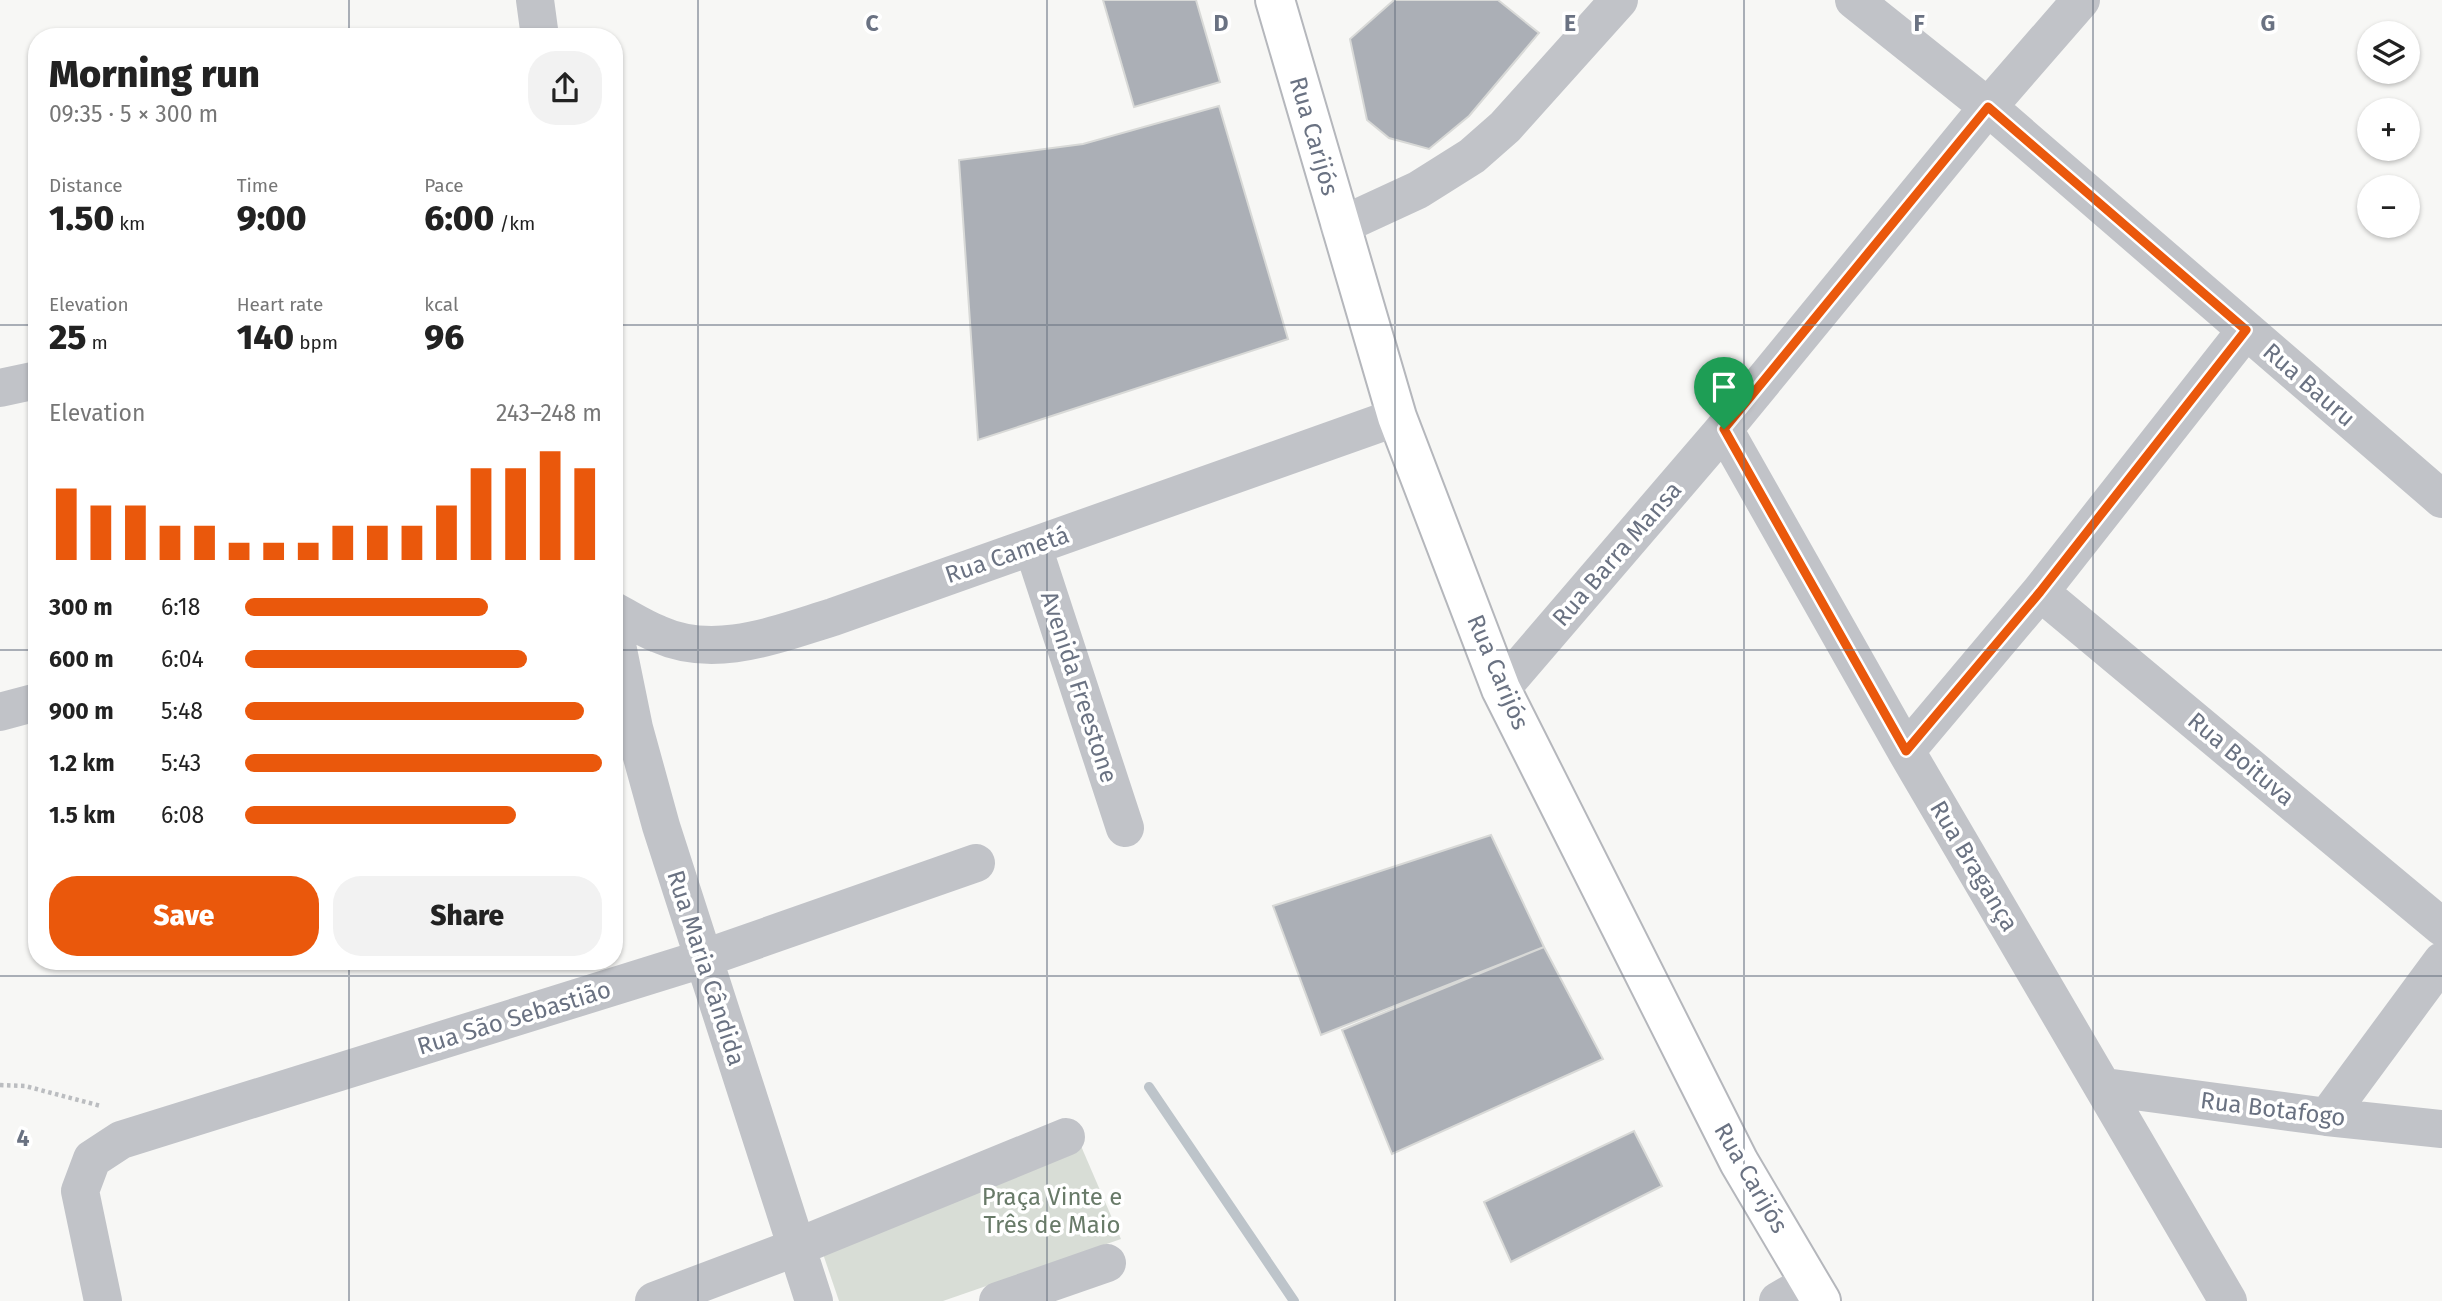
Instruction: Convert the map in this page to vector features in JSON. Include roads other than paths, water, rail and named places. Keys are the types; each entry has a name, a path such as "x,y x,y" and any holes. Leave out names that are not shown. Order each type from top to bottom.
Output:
{"main road":[{"name":"Rua Carijós","path":"1275,0 1397,417 1501,689 1803,1295"}],"street":[{"path":"535,0 539,28"},
{"path":"1340,226 1418,190 1472,156 1505,127 1619,0"},
{"name":"Rua Bauru","path":"1854,0 1988,107 2442,499"},
{"name":"Rua Barra Mansa","path":"1501,689 1724,429 1988,107 2081,0"},
{"path":"1906,751 2040,592 2246,330"},
{"path":"0,388 28,382"},
{"name":"Rua Cametá","path":"623,616 660,635 698,645 726,645 762,638 833,617 1397,417"},
{"name":"Rua Bragança","path":"1724,429 1906,751 2228,1301"},
{"name":"Avenida Freestone","path":"1033,547 1125,828"},
{"name":"Rua Boituva","path":"2040,592 2442,927"},
{"name":"Rua Maria Cândida","path":"623,674 634,728 661,827 814,1301"},
{"path":"0,712 28,704"},
{"name":"Rua São Sebastião","path":"103,1301 80,1191 107,1150 702,959 976,863"},
{"path":"2327,1117 2442,961"},
{"name":"Rua Botafogo","path":"2105,1087 2327,1117 2442,1129"},
{"path":"654,1301 797,1247 1066,1137"},
{"path":"998,1301 1107,1263"}],"waterway":[{"path":"1149,1087 1294,1301"}],"park label":[{"name":"Praça Vinte e Três de Maio","path":"1052,1211"}]}
